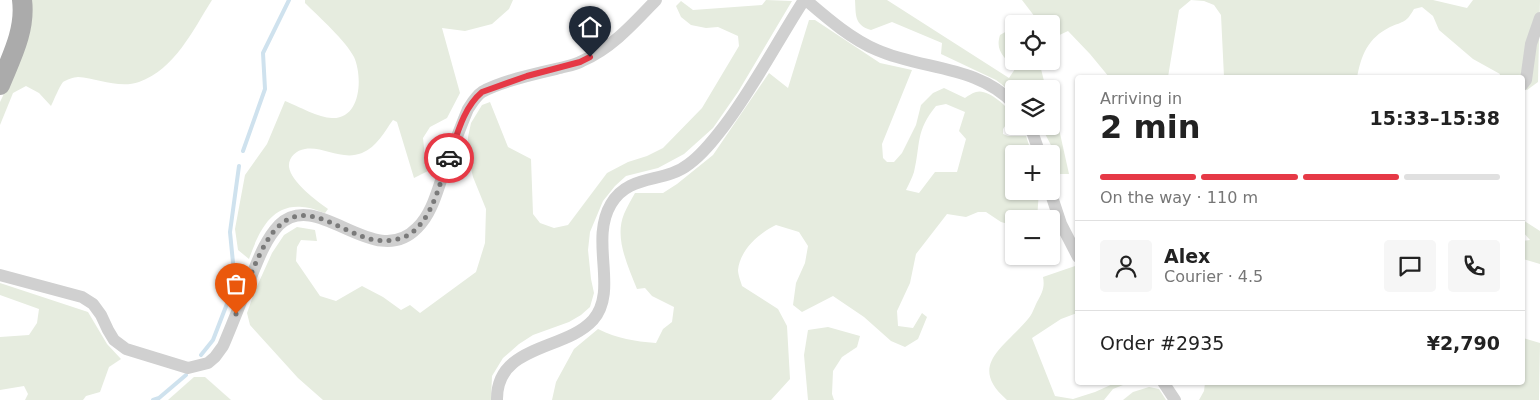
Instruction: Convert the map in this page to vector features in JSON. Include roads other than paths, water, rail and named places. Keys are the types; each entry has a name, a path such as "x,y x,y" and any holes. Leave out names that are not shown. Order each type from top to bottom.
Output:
{"main road":[{"path":"0,85 16,49 21,30 24,11 22,0"}],"street":[{"path":"0,275 82,297 93,304 101,314 114,340 126,349 188,368 208,363 223,346 263,250 280,225 295,216 309,215 328,221 362,237 390,241 409,235 417,228 432,205 468,109 476,97 496,86 580,62 600,52 640,17 656,0"},
{"path":"497,400 503,374 511,365 525,354 580,331 599,312 603,303 604,290 601,230 610,204 619,192 640,181 674,173 690,164 714,139 741,103 805,0 852,36 877,50 911,61 972,76 1005,97"},
{"path":"1525,81 1531,44 1540,18"},
{"path":"1053,200 1061,224 1075,251"},
{"path":"1165,385 1175,400"}],"waterway":[{"path":"243,151 265,89 263,53 289,0"},
{"path":"201,355 213,340 235,283 230,232 239,166"},
{"path":"153,400 159,398 186,375"}]}
